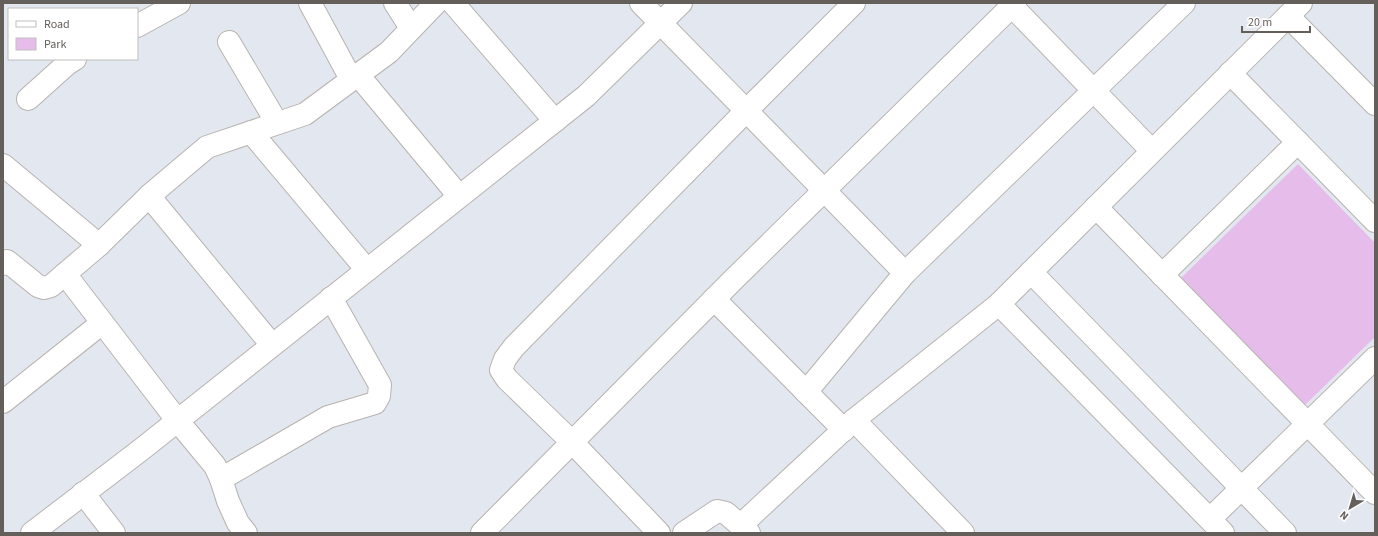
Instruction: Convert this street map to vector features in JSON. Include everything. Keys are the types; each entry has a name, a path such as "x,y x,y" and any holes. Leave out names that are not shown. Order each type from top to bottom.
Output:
{"street":[{"path":"138,25 180,3"},
{"path":"310,3 355,77 460,196"},
{"path":"395,3 411,28"},
{"path":"4,261 38,286 44,288 51,286 99,245 149,196 207,147 305,114 389,52 436,3"},
{"path":"453,3 555,121"},
{"path":"641,3 905,273"},
{"path":"32,533 586,96 681,3"},
{"path":"658,533 572,442 507,379 501,370 505,359 514,347 854,3"},
{"path":"806,392 905,273 1184,3"},
{"path":"493,529 572,442 1012,4 1152,151"},
{"path":"684,533 717,511 726,513 745,529 849,425 999,304 1295,10 1375,104"},
{"path":"229,42 277,123"},
{"path":"28,99 73,60"},
{"path":"1230,73 1375,221"},
{"path":"251,132 367,270"},
{"path":"1162,275 1298,142"},
{"path":"3,165 99,245"},
{"path":"149,196 272,345"},
{"path":"1096,207 1308,424 1372,484"},
{"path":"1031,272 1285,533"},
{"path":"65,274 177,420 215,466 235,517 246,533"},
{"path":"221,479 328,417 375,403 379,396 380,385 331,298"},
{"path":"714,299 806,392 849,425 963,533"},
{"path":"999,304 1217,526 1242,488 1375,358"},
{"path":"3,402 102,323"},
{"path":"83,493 114,533"}],"green space":[{"path":"1298,164 1375,243 1375,337 1305,405 1181,278"}]}
